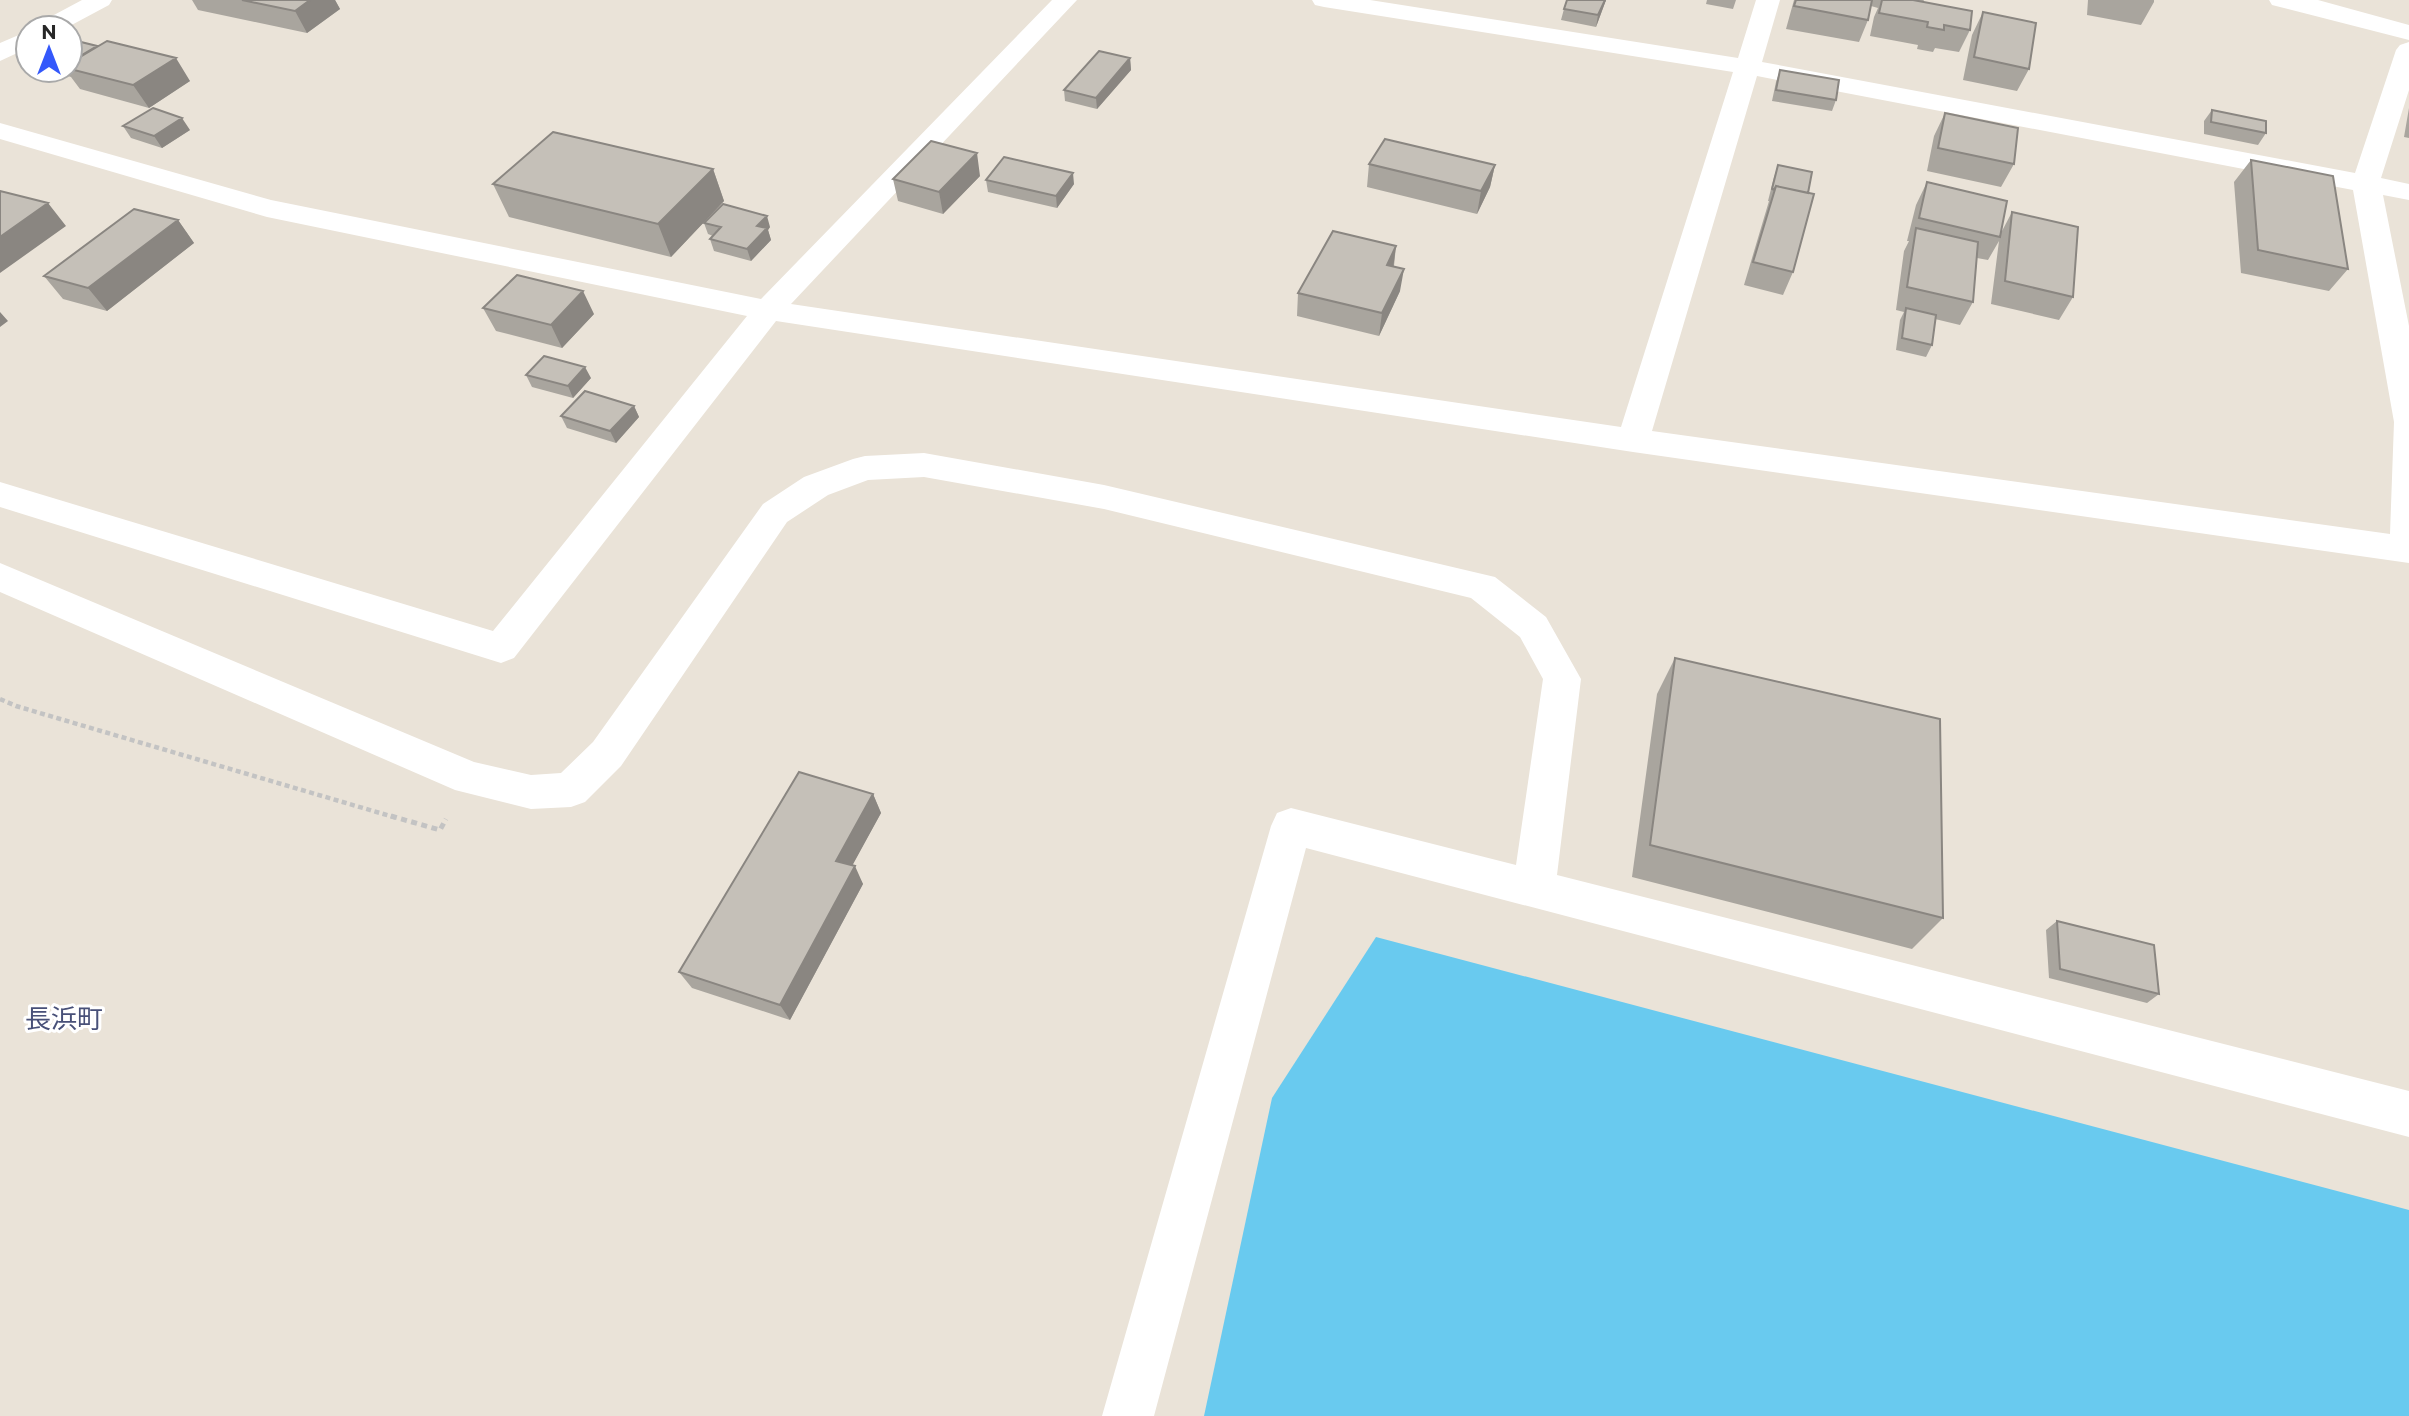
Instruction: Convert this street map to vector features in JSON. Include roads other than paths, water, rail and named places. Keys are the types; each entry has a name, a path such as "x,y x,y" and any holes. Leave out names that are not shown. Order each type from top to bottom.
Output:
{"street":[{"path":"74,14 100,0"},
{"path":"0,494 501,648 768,310 1065,0"},
{"path":"1324,0 1748,67 2409,191"},
{"path":"1633,440 1768,0"},
{"path":"2281,0 2318,7 2409,33"},
{"path":"0,131 267,208 768,310 1633,440 2407,550 2409,423 2389,298 2365,183 2409,50"},
{"path":"0,577 468,778 531,792 571,790 607,754 775,513 816,486 865,468 924,465 1104,497 1482,587 1533,627 1562,679 1534,890"},
{"path":"1128,1416 1291,826 2409,1114"}],"water":[{"path":"1376,937 2409,1210 2409,1416 1204,1416 1272,1098"}],"district":[{"name":"長浜町","path":"64,1019"}]}
